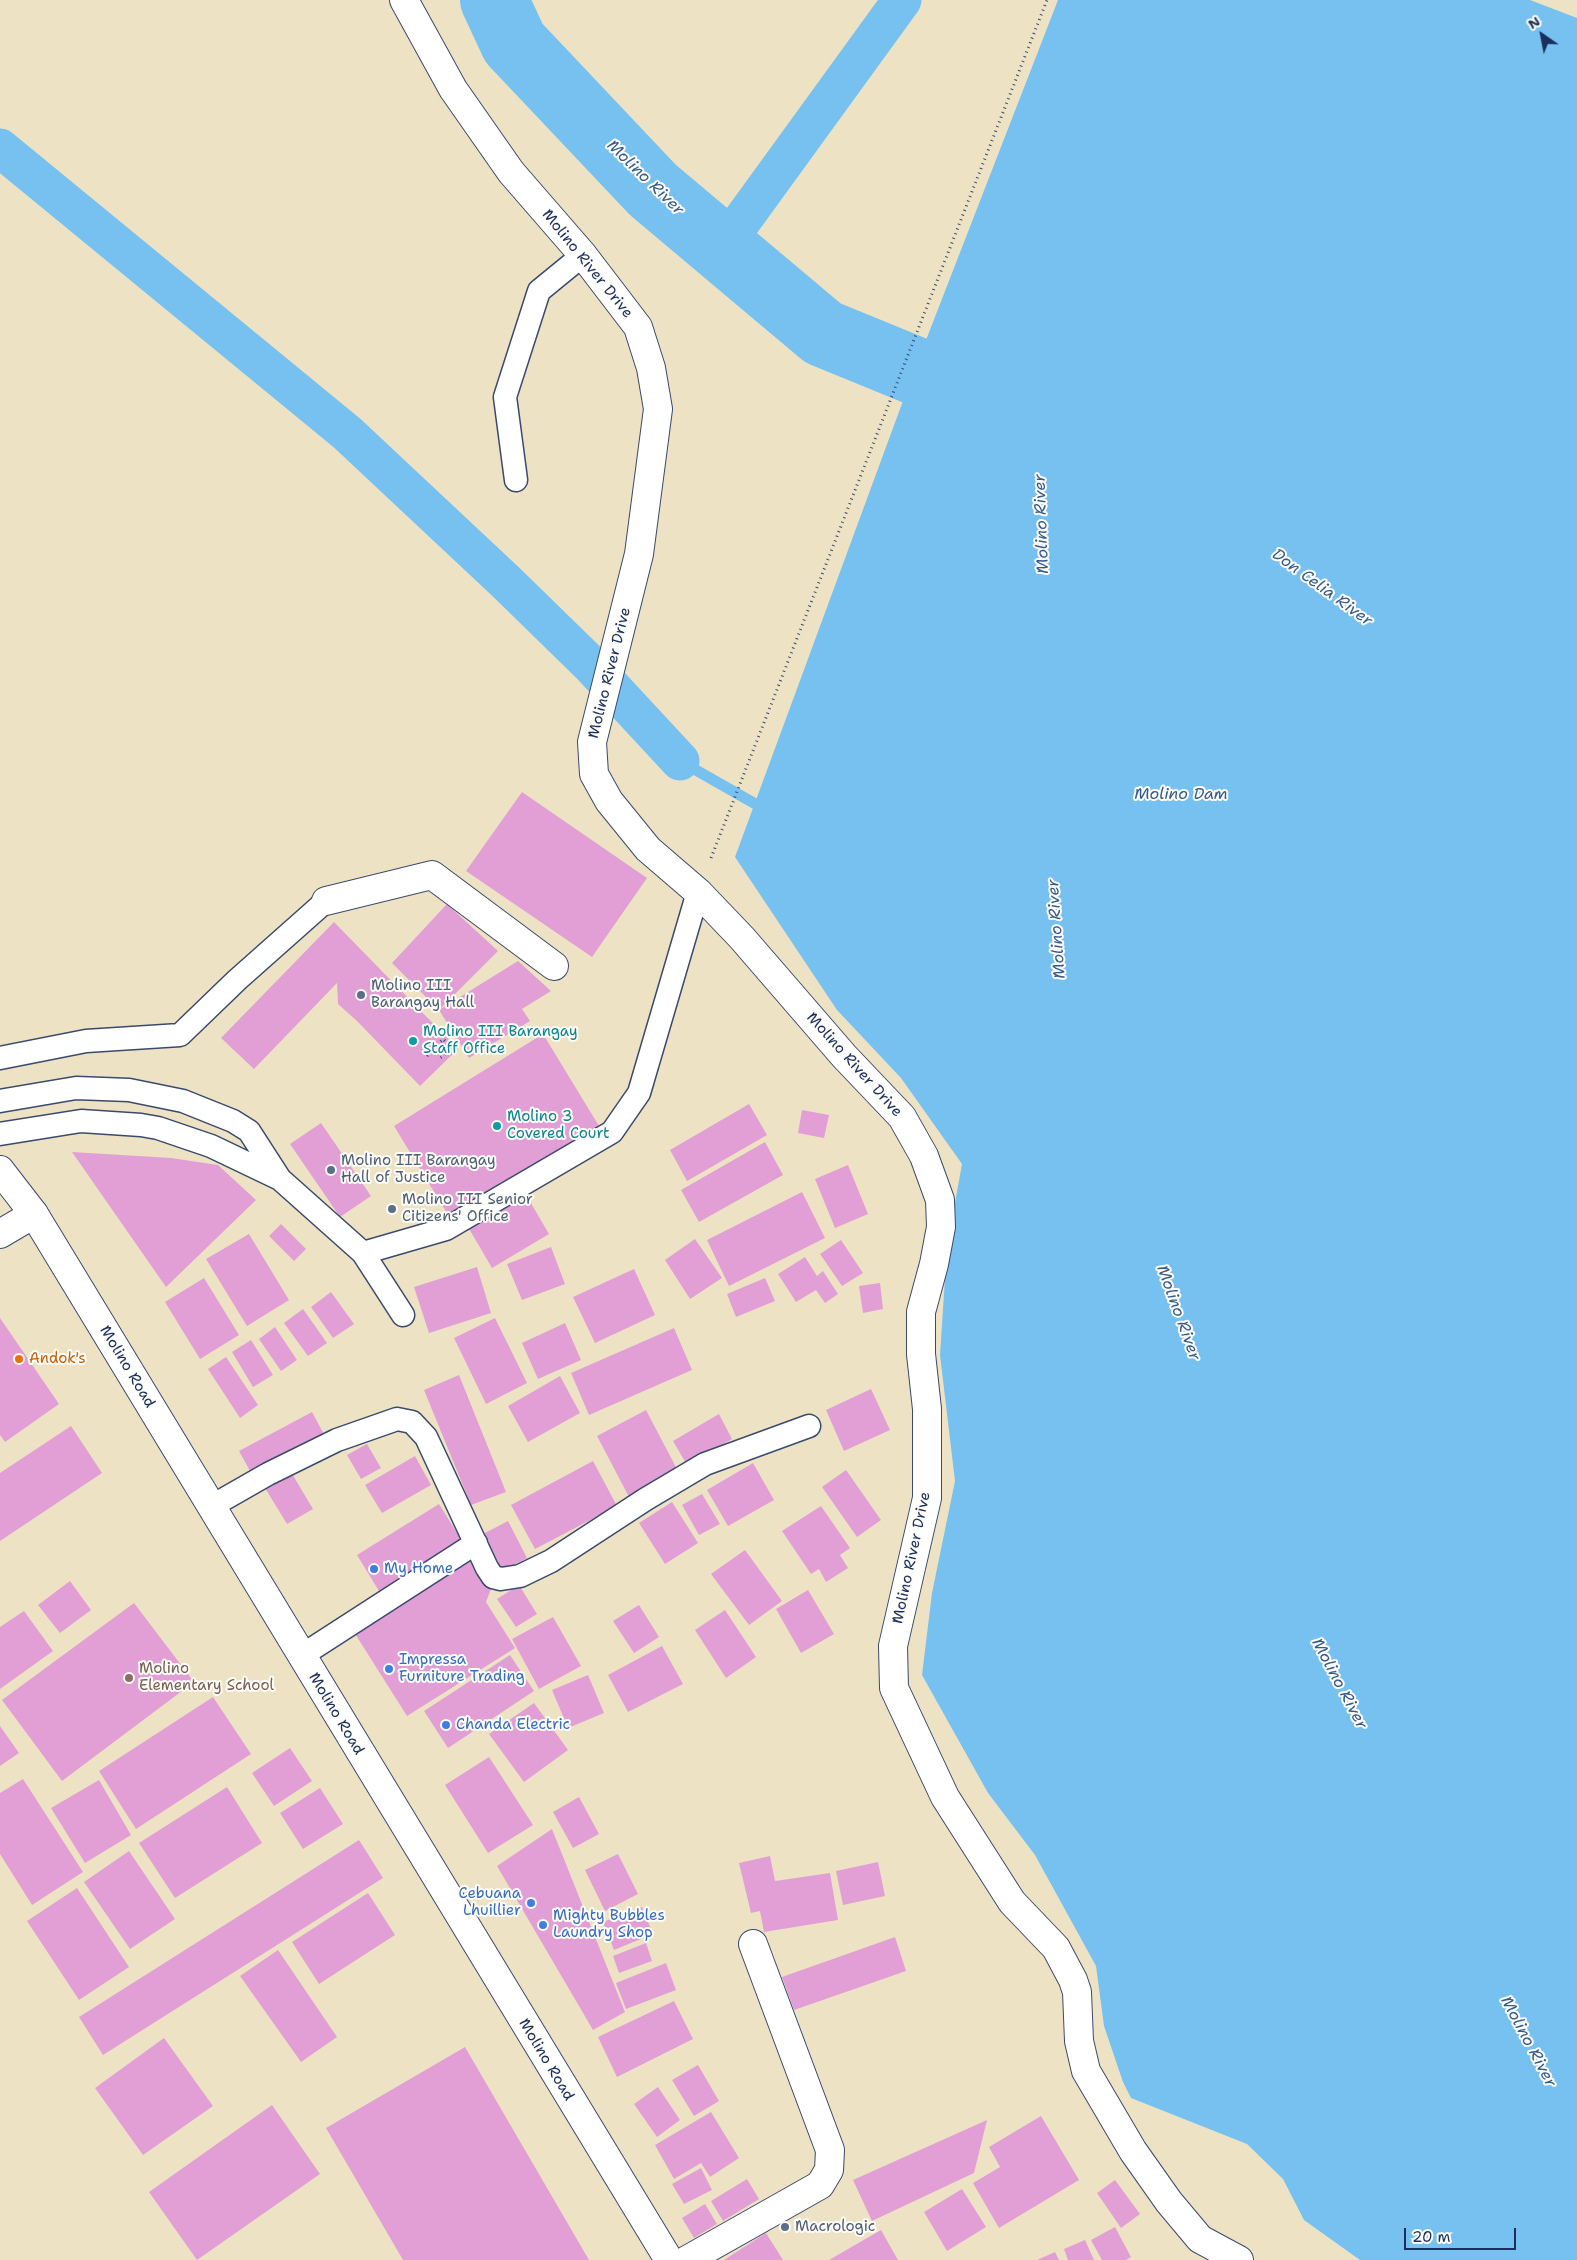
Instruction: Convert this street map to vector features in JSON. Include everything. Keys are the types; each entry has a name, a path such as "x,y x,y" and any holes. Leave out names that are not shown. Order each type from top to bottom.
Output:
{"street":[{"name":"Molino River Drive","path":"404,0 454,90 474,120 512,172 583,254 638,328 651,368 658,409 639,554 592,742 594,774 609,802 648,849 698,892 742,938 844,1056 902,1118 924,1156 940,1200 941,1227 921,1312 921,1354 927,1409 927,1498 893,1646 894,1688 946,1797 1012,1902 1056,1948 1073,1980 1077,1992 1079,2041 1086,2072 1133,2151 1200,2239 1239,2260"},
{"path":"326,901 432,875 554,966"},
{"name":"Molino Road","path":"0,1170 34,1214 669,2260"},
{"path":"0,1234 34,1214"},
{"path":"687,2260 820,2185 829,2170 830,2150 753,1944"}],"lane":[{"path":"516,480 505,397 539,291 583,254"},
{"path":"363,1252 446,1229 612,1132 639,1093 698,892"},
{"path":"0,1058 86,1041 180,1036 237,980 326,901"},
{"path":"0,1101 76,1088 129,1090 183,1101 217,1113 249,1131 280,1179 363,1252 403,1316"},
{"path":"0,1134 81,1121 141,1125 158,1128 202,1143 280,1179"},
{"path":"212,1506 268,1474 370,1426 397,1419 412,1422 426,1437 493,1577 501,1580 520,1576 551,1561 704,1464 809,1426"},
{"path":"301,1656 476,1543"}],"path":[{"path":"698,892 1047,0"},
{"path":"427,1056 443,1040 452,1048 438,1060"}],"water":[{"name":"Molino Dam","path":"1058,0 1530,0 1577,18 1577,2260 1360,2260 1304,2220 1283,2179 1247,2144 1131,2098 1123,2082 1104,2026 1096,1966 1035,1855 988,1793 922,1675 932,1593 955,1481 940,1355 947,1247 962,1164 901,1078 837,1010 735,857 914,371"}],"building":[{"path":"522,792 647,878 592,957 466,871"},
{"path":"447,904 498,951 439,1010 392,963"},
{"path":"334,922 458,1049 420,1086 338,1004 337,983 254,1069 221,1038"},
{"path":"518,961 551,991 522,1009 530,1021 469,1058 439,1010"},
{"name":"Molino 3 Covered Court","path":"543,1034 599,1126 450,1218 394,1126"},
{"path":"749,1104 767,1135 687,1181 670,1150"},
{"path":"802,1110 829,1115 824,1138 798,1133"},
{"name":"Molino III Barangay Hall of Justice","path":"321,1123 371,1196 340,1217 290,1144"},
{"path":"765,1142 783,1175 699,1222 681,1190"},
{"path":"72,1152 171,1158 218,1165 256,1200 166,1287"},
{"path":"848,1165 868,1214 835,1228 815,1179"},
{"path":"802,1192 825,1238 729,1286 707,1240"},
{"path":"525,1193 549,1234 492,1268 468,1227"},
{"path":"281,1224 306,1249 294,1261 269,1236"},
{"path":"249,1234 289,1300 247,1326 206,1259"},
{"path":"695,1239 722,1278 690,1299 665,1260"},
{"path":"841,1240 863,1273 842,1286 820,1254"},
{"path":"551,1247 565,1284 522,1300 507,1264"},
{"path":"805,1257 817,1276 823,1271 838,1294 825,1303 816,1290 796,1302 778,1274"},
{"path":"477,1267 491,1313 429,1333 414,1287"},
{"path":"634,1269 655,1315 595,1343 573,1297"},
{"path":"204,1278 239,1335 200,1359 165,1302"},
{"path":"765,1278 775,1301 736,1317 727,1294"},
{"path":"880,1283 883,1309 863,1313 859,1286"},
{"path":"331,1292 354,1324 333,1338 311,1307"},
{"path":"303,1309 327,1343 308,1356 284,1323"},
{"path":"0,1318 59,1404 5,1442 0,1435"},
{"path":"495,1318 527,1383 486,1404 454,1338"},
{"path":"565,1323 581,1360 538,1379 522,1343"},
{"path":"275,1327 297,1360 281,1371 259,1339"},
{"path":"674,1328 692,1370 589,1415 571,1373"},
{"path":"251,1340 273,1375 253,1387 232,1352"},
{"path":"226,1357 258,1405 240,1418 208,1369"},
{"path":"459,1375 506,1492 471,1505 424,1390"},
{"path":"560,1376 580,1413 528,1442 508,1406"},
{"path":"871,1389 890,1430 844,1451 826,1410"},
{"path":"646,1410 678,1471 629,1497 597,1436"},
{"path":"312,1412 327,1440 255,1480 239,1451"},
{"path":"719,1414 732,1439 687,1465 673,1441"},
{"path":"71,1426 102,1473 0,1541 0,1473"},
{"path":"367,1444 381,1468 361,1479 347,1455"},
{"path":"415,1456 431,1485 382,1513 365,1485"},
{"path":"593,1461 617,1506 535,1549 511,1505"},
{"path":"753,1463 774,1500 728,1526 707,1490"},
{"path":"846,1470 881,1520 857,1537 822,1487"},
{"path":"291,1472 313,1509 287,1524 265,1488"},
{"path":"702,1494 720,1524 699,1535 682,1505"},
{"path":"672,1502 698,1543 665,1564 639,1523"},
{"path":"439,1504 464,1544 382,1596 357,1555"},
{"path":"821,1506 850,1548 840,1555 848,1568 826,1582 819,1569 811,1574 782,1531"},
{"path":"508,1521 527,1558 502,1571 483,1534"},
{"path":"745,1550 782,1601 749,1625 711,1574"},
{"path":"476,1551 491,1589 486,1602 515,1648 407,1716 352,1629"},
{"path":"70,1581 91,1610 60,1633 38,1605"},
{"path":"519,1585 537,1614 516,1627 497,1599"},
{"path":"808,1590 834,1634 801,1653 776,1609"},
{"path":"134,1603 194,1682 62,1781 2,1700"},
{"path":"639,1605 659,1637 634,1653 613,1621"},
{"path":"725,1610 756,1657 726,1678 695,1630"},
{"path":"24,1611 53,1651 0,1689 0,1627"},
{"path":"553,1617 581,1666 539,1689 512,1639"},
{"path":"662,1646 683,1684 628,1712 608,1675"},
{"path":"510,1655 534,1691 448,1748 424,1711"},
{"path":"588,1675 604,1713 568,1728 552,1690"},
{"path":"213,1697 251,1754 136,1829 99,1771"},
{"path":"534,1703 568,1750 524,1782 489,1734"},
{"path":"0,1726 19,1753 0,1766"},
{"path":"290,1748 312,1781 274,1806 252,1773"},
{"path":"489,1757 533,1825 488,1853 445,1785"},
{"path":"23,1779 83,1872 32,1905 0,1854 0,1793"},
{"path":"99,1780 131,1835 85,1863 51,1808"},
{"path":"227,1787 262,1843 175,1898 139,1843"},
{"path":"320,1788 343,1824 303,1849 280,1813"},
{"path":"579,1797 599,1834 573,1848 553,1812"},
{"path":"552,1829 625,2012 593,2030 497,1866"},
{"path":"359,1840 383,1878 103,2055 79,2017"},
{"path":"129,1851 175,1919 130,1949 84,1882"},
{"path":"618,1854 638,1894 605,1911 585,1870"},
{"path":"770,1856 775,1881 830,1873 838,1920 764,1932 760,1911 751,1913 739,1863"},
{"path":"878,1862 885,1896 843,1905 836,1871"},
{"path":"77,1888 129,1967 79,2000 27,1921"},
{"path":"368,1893 395,1935 319,1984 292,1942"},
{"path":"642,1907 653,1934 614,1950 603,1922"},
{"path":"895,1937 906,1971 794,2010 782,1977"},
{"path":"646,1943 652,1961 619,1973 613,1956"},
{"path":"278,1950 337,2037 301,2062 240,1976"},
{"path":"666,1963 676,1990 626,2009 616,1983"},
{"path":"674,2001 693,2039 617,2077 598,2037"},
{"path":"164,2038 213,2106 143,2155 95,2088"},
{"path":"465,2047 589,2260 403,2260 326,2128"},
{"path":"698,2065 719,2101 694,2116 672,2080"},
{"path":"658,2087 680,2120 657,2137 634,2104"},
{"path":"272,2105 320,2174 197,2260 149,2192"},
{"path":"711,2112 739,2158 710,2177 701,2163 674,2179 655,2145"},
{"path":"1041,2116 1079,2180 999,2228 973,2183 1000,2167 989,2147"},
{"path":"987,2120 974,2173 872,2221 853,2180"},
{"path":"701,2168 712,2190 684,2204 672,2184"},
{"path":"747,2179 759,2199 723,2221 711,2201"},
{"path":"1115,2180 1140,2214 1121,2228 1097,2193"},
{"path":"962,2189 986,2227 947,2251 924,2212"},
{"path":"705,2204 717,2224 694,2238 682,2218"},
{"path":"1115,2227 1131,2257 1126,2260 1102,2260 1091,2240"},
{"path":"881,2230 898,2260 829,2260"},
{"path":"766,2233 783,2260 724,2260"},
{"path":"1085,2240 1094,2260 1068,2260 1064,2249"},
{"path":"1055,2252 1059,2260 1037,2260"}],"waterway":[{"name":"Molino River","path":"494,0 514,43 653,190 823,333 999,405"},
{"path":"722,248 902,0"},
{"path":"0,148 347,433 506,582 590,664 680,761"},
{"path":"680,761 766,810"}],"place":[{"name":"Molino III Barangay Hall","path":"361,995"},
{"name":"Molino III Barangay Staff Office","path":"413,1041"},
{"name":"Molino 3 Covered Court","path":"497,1126"},
{"name":"Molino III Barangay Hall of Justice","path":"331,1170"},
{"name":"Molino III Senior Citizens' Office","path":"392,1209"},
{"name":"Andok's","path":"19,1359"},
{"name":"My Home","path":"374,1569"},
{"name":"Impressa Furniture Trading","path":"389,1669"},
{"name":"Molino Elementary School","path":"129,1678"},
{"name":"Chanda Electric","path":"446,1725"},
{"name":"Cebuana Lhuillier","path":"531,1903"},
{"name":"Mighty Bubbles Laundry Shop","path":"543,1925"},
{"name":"Macrologic","path":"785,2227"}],"water label":[{"name":"Don Celia River","path":"1322,588"}]}
